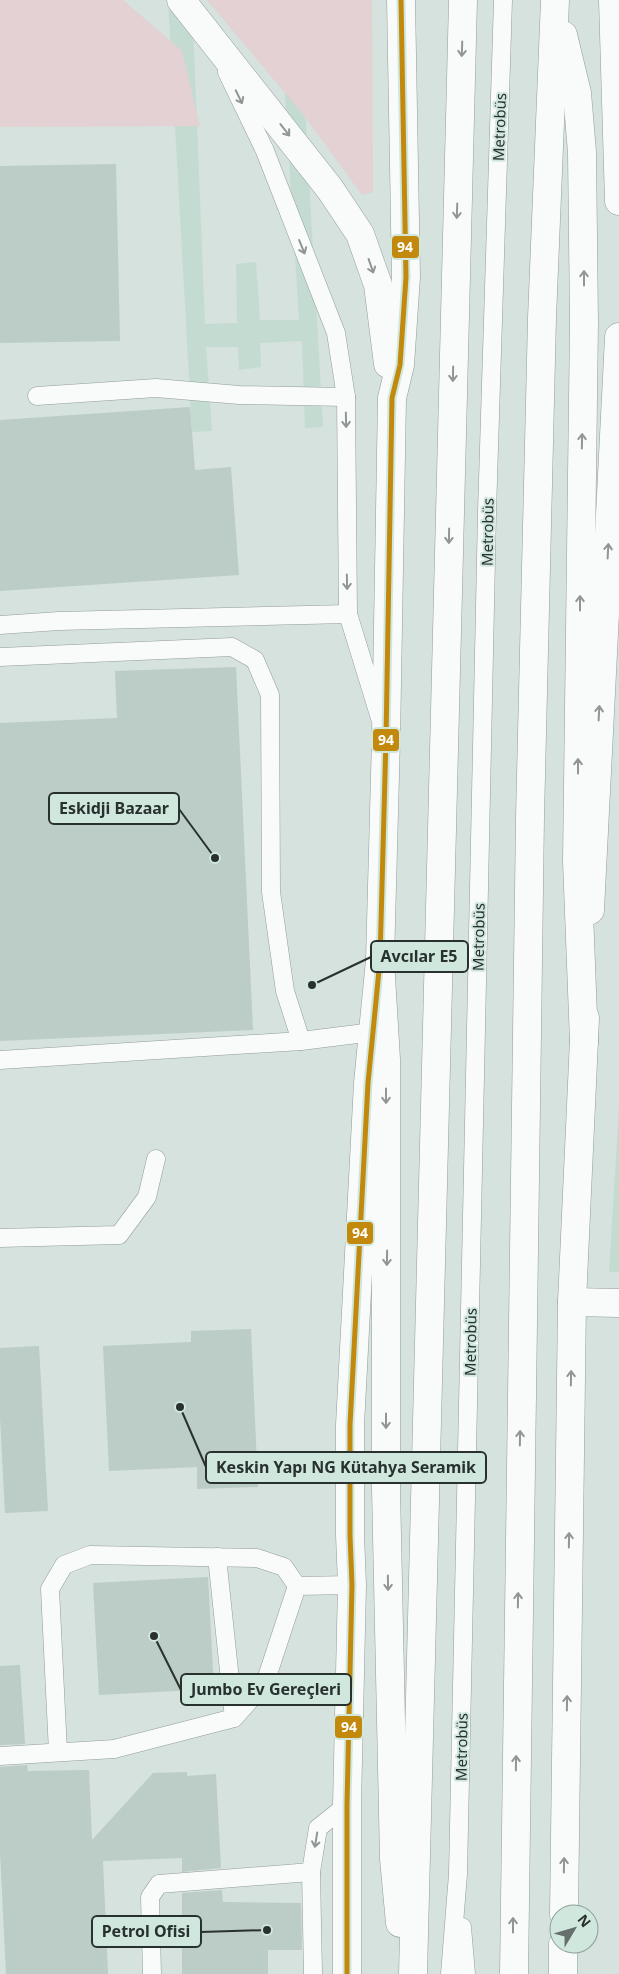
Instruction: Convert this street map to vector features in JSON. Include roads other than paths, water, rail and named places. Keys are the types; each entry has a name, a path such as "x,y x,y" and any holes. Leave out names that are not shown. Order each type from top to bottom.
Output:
{"main road":[{"path":"168,0 210,38"},
{"path":"181,0 330,189 360,234 378,285 392,398 380,960 368,1083 350,1426 352,1585 347,1805 347,1974"},
{"path":"392,398 400,365 406,277 401,0"},
{"path":"413,1974 463,0"},
{"path":"613,0 619,201"},
{"path":"555,3 577,93 582,152 584,362 577,861 584,1042"},
{"path":"514,1974 530,817 542,318 555,3"},
{"path":"564,1904 572,1302 597,750 619,336"},
{"path":"380,960 386,1059 386,1489 390,1708 394,1859 404,1974"},
{"path":"572,1302 619,1304"},
{"path":"563,1954 563,1974"}],"lane":[{"name":"Metrobüs","path":"450,1974 458,1874 487,512 502,0"},
{"path":"210,38 265,151 336,333 346,397 348,614 386,739"},
{"path":"37,396 156,388 239,395 346,397"},
{"path":"0,625 58,621 348,614"},
{"path":"0,657 232,647 254,660 270,695 271,892 284,991 301,1041"},
{"path":"0,1060 301,1041 373,1032"},
{"path":"0,1238 119,1235 147,1197 156,1159"},
{"path":"58,1752 50,1589 64,1565 90,1555 257,1558 284,1567 297,1586"},
{"path":"217,1557 234,1718"},
{"path":"297,1586 352,1585"},
{"path":"0,1756 114,1749 234,1718 265,1683 297,1586"},
{"path":"312,1974 311,1872 318,1828 347,1805"},
{"path":"152,1974 150,1897 159,1884 311,1872"},
{"name":"Metrobüs","path":"458,1874 466,1974"}],"place":[{"name":"Eskidji Bazaar","path":"215,858"},
{"name":"Avcılar E5","path":"312,985"},
{"name":"Keskin Yapı NG Kütahya Seramik","path":"180,1407"},
{"name":"Jumbo Ev Gereçleri","path":"154,1636"},
{"name":"Petrol Ofisi","path":"267,1930"}]}
